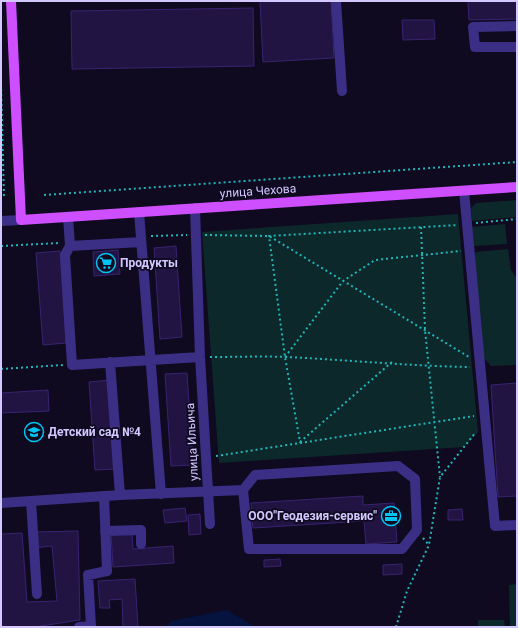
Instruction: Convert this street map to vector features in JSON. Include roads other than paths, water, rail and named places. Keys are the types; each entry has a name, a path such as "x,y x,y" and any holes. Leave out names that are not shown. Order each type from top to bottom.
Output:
{"main road":[{"path":"11,1 21,220"},
{"name":"улица Чехова","path":"21,220 517,187"}],"street":[{"path":"336,1 342,90"},
{"path":"517,26 473,27 475,47 517,46"},
{"path":"464,191 495,526 517,525"},
{"name":"улица Ильича","path":"1,504 120,495 207,492 200,357 195,208"},
{"path":"139,212 161,494"},
{"path":"68,217 70,244 65,255 72,365 200,357"},
{"name":"улица Чехова","path":"1,221 21,220"},
{"path":"70,244 141,240"},
{"path":"110,362 120,495"},
{"path":"210,524 207,492 243,490 255,475 398,466 415,479 417,530 402,550 249,549 243,490"},
{"path":"79,627 91,626 88,575 107,572 104,496"},
{"path":"31,501 37,594"},
{"path":"105,531 141,530 141,544"}],"water":[{"path":"227,610 255,627 166,627 171,621"}],"place":[{"name":"Продукты","path":"106,263"},
{"name":"Детский сад №4","path":"34,432"},
{"name":"ООО\"Геодезия-сервис\"","path":"391,516"}]}
